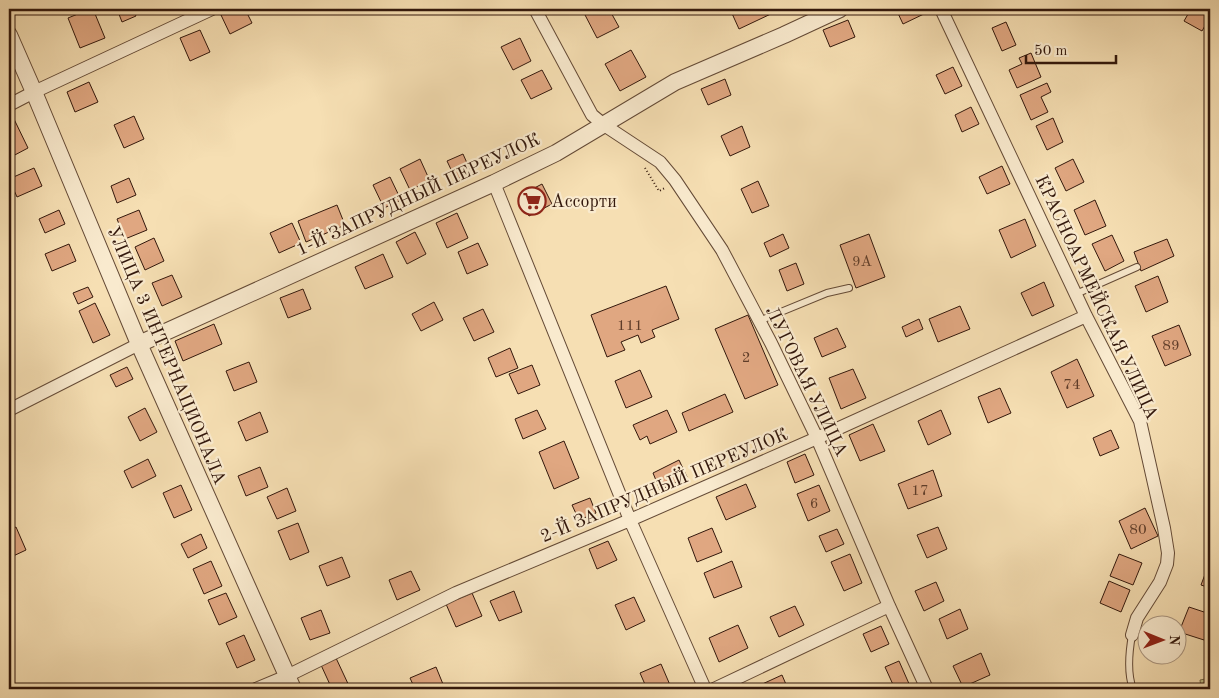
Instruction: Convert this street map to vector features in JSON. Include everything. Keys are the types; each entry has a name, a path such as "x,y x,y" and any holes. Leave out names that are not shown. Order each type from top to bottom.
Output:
{"street":[{"path":"9,105 212,9"},
{"name":"ЛУГОВАЯ УЛИЦА","path":"535,9 592,115 660,162 675,180 722,250 817,438 927,689"},
{"name":"1-Й ЗАПРУДНЫЙ ПЕРЕУЛОК","path":"9,410 139,344 556,153 675,82 840,9"},
{"name":"КРАСНОАРМЕЙСКАЯ УЛИЦА","path":"941,9 1086,316 1140,421 1168,553 1167,564 1160,582 1136,618 1132,635"},
{"name":"УЛИЦА 3 ИНТЕРНАЦИОНАЛА","path":"9,35 139,344 290,683"},
{"path":"494,182 630,520 705,689"},
{"name":"2-Й ЗАПРУДНЫЙ ПЕРЕУЛОК","path":"256,689 290,683 456,593 630,520 817,438 1086,316"},
{"path":"714,689 889,606"}],"lane":[{"path":"1076,294 1137,267"},
{"path":"759,321 827,293 849,288"},
{"path":"1132,635 1129,653 1133,689"}],"path":[{"path":"645,168 659,191 675,180"}],"green space":[{"path":"1210,678 1210,689 1201,689 1200,680"}],"building":[{"path":"93,9 105,38 80,48 68,18"},
{"path":"117,9 133,9 136,16 122,22"},
{"path":"234,9 245,9 252,23 230,34 221,15"},
{"path":"255,9 268,9 258,14"},
{"path":"591,9 609,9 619,27 597,38 584,13"},
{"path":"730,9 774,9 775,12 739,29"},
{"path":"896,9 927,9 928,12 903,24"},
{"path":"1191,9 1210,9 1210,17 1202,31 1184,21"},
{"path":"848,20 855,37 830,47 823,30"},
{"path":"1006,22 1016,45 1002,51 992,28"},
{"path":"200,30 210,52 190,61 180,38"},
{"path":"520,38 531,61 513,70 501,47"},
{"path":"631,50 646,77 620,91 605,64"},
{"path":"1031,53 1041,77 1017,88 1009,70 1022,64 1019,58"},
{"path":"953,67 962,86 945,94 936,75"},
{"path":"542,70 552,89 531,99 521,80"},
{"path":"725,79 731,95 708,105 701,89"},
{"path":"89,82 98,102 75,112 67,92"},
{"path":"1047,83 1051,92 1041,97 1048,112 1031,120 1020,95"},
{"path":"971,107 979,124 962,132 955,115"},
{"path":"134,116 144,139 124,148 114,125"},
{"path":"13,117 28,148 11,157 9,152 9,119"},
{"path":"1053,118 1063,142 1047,150 1036,126"},
{"path":"742,126 750,147 730,156 721,136"},
{"path":"463,154 471,172 456,180 447,161"},
{"path":"420,159 430,181 410,190 400,169"},
{"path":"1073,159 1084,182 1066,191 1055,168"},
{"path":"1002,166 1010,184 987,194 979,177"},
{"path":"34,168 42,186 17,197 9,179"},
{"path":"390,177 401,200 384,208 373,185"},
{"path":"129,178 136,195 117,203 111,186"},
{"path":"758,181 769,206 752,213 741,189"},
{"path":"542,184 552,204 529,216 519,196"},
{"path":"1095,200 1106,226 1085,235 1074,210"},
{"path":"337,205 345,225 306,242 298,221"},
{"path":"59,210 65,224 45,233 39,219"},
{"path":"139,210 147,230 125,239 117,219"},
{"path":"457,213 468,238 447,248 436,223"},
{"path":"1025,219 1036,246 1011,258 999,230"},
{"path":"292,223 301,243 279,253 270,233"},
{"path":"415,232 426,254 407,264 396,242"},
{"path":"783,234 789,248 770,257 764,243"},
{"path":"869,234 885,277 856,288 840,245"},
{"path":"1112,235 1124,261 1105,271 1092,244"},
{"path":"154,238 164,261 145,270 135,247"},
{"path":"1167,239 1174,256 1141,271 1134,252"},
{"path":"478,243 488,265 467,274 458,252"},
{"path":"69,244 76,261 52,271 45,254"},
{"path":"383,254 393,277 365,289 355,267"},
{"path":"796,263 804,284 787,291 779,270"},
{"path":"172,275 182,297 162,306 152,283"},
{"path":"1158,276 1168,302 1146,312 1135,286"},
{"path":"1044,282 1054,306 1032,316 1021,293"},
{"path":"666,286 679,319 652,330 655,337 641,343 638,335 621,342 625,350 607,357 591,315"},
{"path":"88,287 93,297 78,304 73,293"},
{"path":"303,289 311,309 288,318 280,298"},
{"path":"434,302 443,320 421,331 412,314"},
{"path":"95,303 110,335 93,343 79,311"},
{"path":"960,306 970,329 938,342 929,319"},
{"path":"483,309 494,332 474,341 463,318"},
{"path":"748,315 778,385 745,399 715,329"},
{"path":"919,319 923,329 906,337 902,327"},
{"path":"214,324 222,344 183,361 175,341"},
{"path":"1179,325 1191,355 1165,366 1152,336"},
{"path":"837,328 846,347 822,357 814,338"},
{"path":"510,348 518,368 496,377 488,358"},
{"path":"1077,359 1094,396 1067,408 1051,372"},
{"path":"249,362 257,382 234,391 226,371"},
{"path":"532,365 540,385 518,394 509,374"},
{"path":"127,367 133,379 116,387 110,375"},
{"path":"853,369 866,398 841,409 829,378"},
{"path":"640,370 652,397 626,408 615,381"},
{"path":"1000,388 1011,413 988,423 978,397"},
{"path":"725,394 733,412 689,431 682,413"},
{"path":"145,408 157,432 140,441 128,417"},
{"path":"537,410 546,429 523,439 515,419"},
{"path":"667,410 677,432 650,444 647,436 640,440 633,425"},
{"path":"941,410 951,434 928,445 918,421"},
{"path":"260,412 268,432 246,441 238,422"},
{"path":"873,424 885,451 860,461 849,435"},
{"path":"1111,430 1119,448 1100,456 1093,438"},
{"path":"564,441 579,478 554,489 539,452"},
{"path":"805,454 814,475 795,483 787,462"},
{"path":"148,459 156,476 132,488 124,471"},
{"path":"679,460 687,477 660,490 653,473"},
{"path":"260,467 268,487 246,496 238,476"},
{"path":"933,470 942,496 908,509 898,484"},
{"path":"746,484 756,507 726,520 716,497"},
{"path":"181,485 192,510 174,518 163,493"},
{"path":"819,485 830,511 808,521 797,494"},
{"path":"287,488 296,511 277,519 267,497"},
{"path":"590,498 596,513 579,520 572,505"},
{"path":"1145,508 1158,536 1131,549 1119,521"},
{"path":"298,523 309,552 290,560 278,531"},
{"path":"16,527 26,550 9,558 9,530"},
{"path":"938,527 947,549 927,558 917,535"},
{"path":"712,528 722,552 697,562 688,538"},
{"path":"837,529 844,544 826,552 819,536"},
{"path":"201,534 207,548 188,558 181,544"},
{"path":"608,541 617,560 597,569 589,549"},
{"path":"850,554 862,583 844,591 831,562"},
{"path":"1119,554 1142,563 1133,585 1110,576"},
{"path":"342,557 350,577 327,586 319,566"},
{"path":"211,561 222,586 204,594 193,569"},
{"path":"732,561 742,587 714,598 704,573"},
{"path":"1210,561 1210,588 1201,585"},
{"path":"411,571 420,590 397,600 389,580"},
{"path":"1109,581 1130,590 1121,612 1100,603"},
{"path":"936,582 944,601 924,611 915,591"},
{"path":"514,591 522,612 499,621 490,601"},
{"path":"226,593 237,617 219,625 208,600"},
{"path":"472,593 482,616 456,627 446,604"},
{"path":"634,597 645,621 626,630 615,605"},
{"path":"795,606 804,625 779,637 770,617"},
{"path":"1189,607 1210,614 1210,623 1204,640 1186,634 1185,616"},
{"path":"960,609 968,629 947,639 939,619"},
{"path":"321,610 330,633 310,640 301,618"},
{"path":"738,625 748,648 719,662 709,638"},
{"path":"881,626 889,644 871,652 863,634"},
{"path":"244,635 255,660 237,668 226,643"},
{"path":"981,653 990,675 963,687 953,666"},
{"path":"336,658 350,688 332,689 321,665"},
{"path":"899,661 910,686 903,689 895,689 885,667"},
{"path":"661,664 670,685 661,689 647,689 640,673"},
{"path":"436,667 445,689 415,689 410,678"},
{"path":"782,675 788,689 759,689 758,686"}],"place":[{"name":"Ассорти","path":"532,201"}]}
